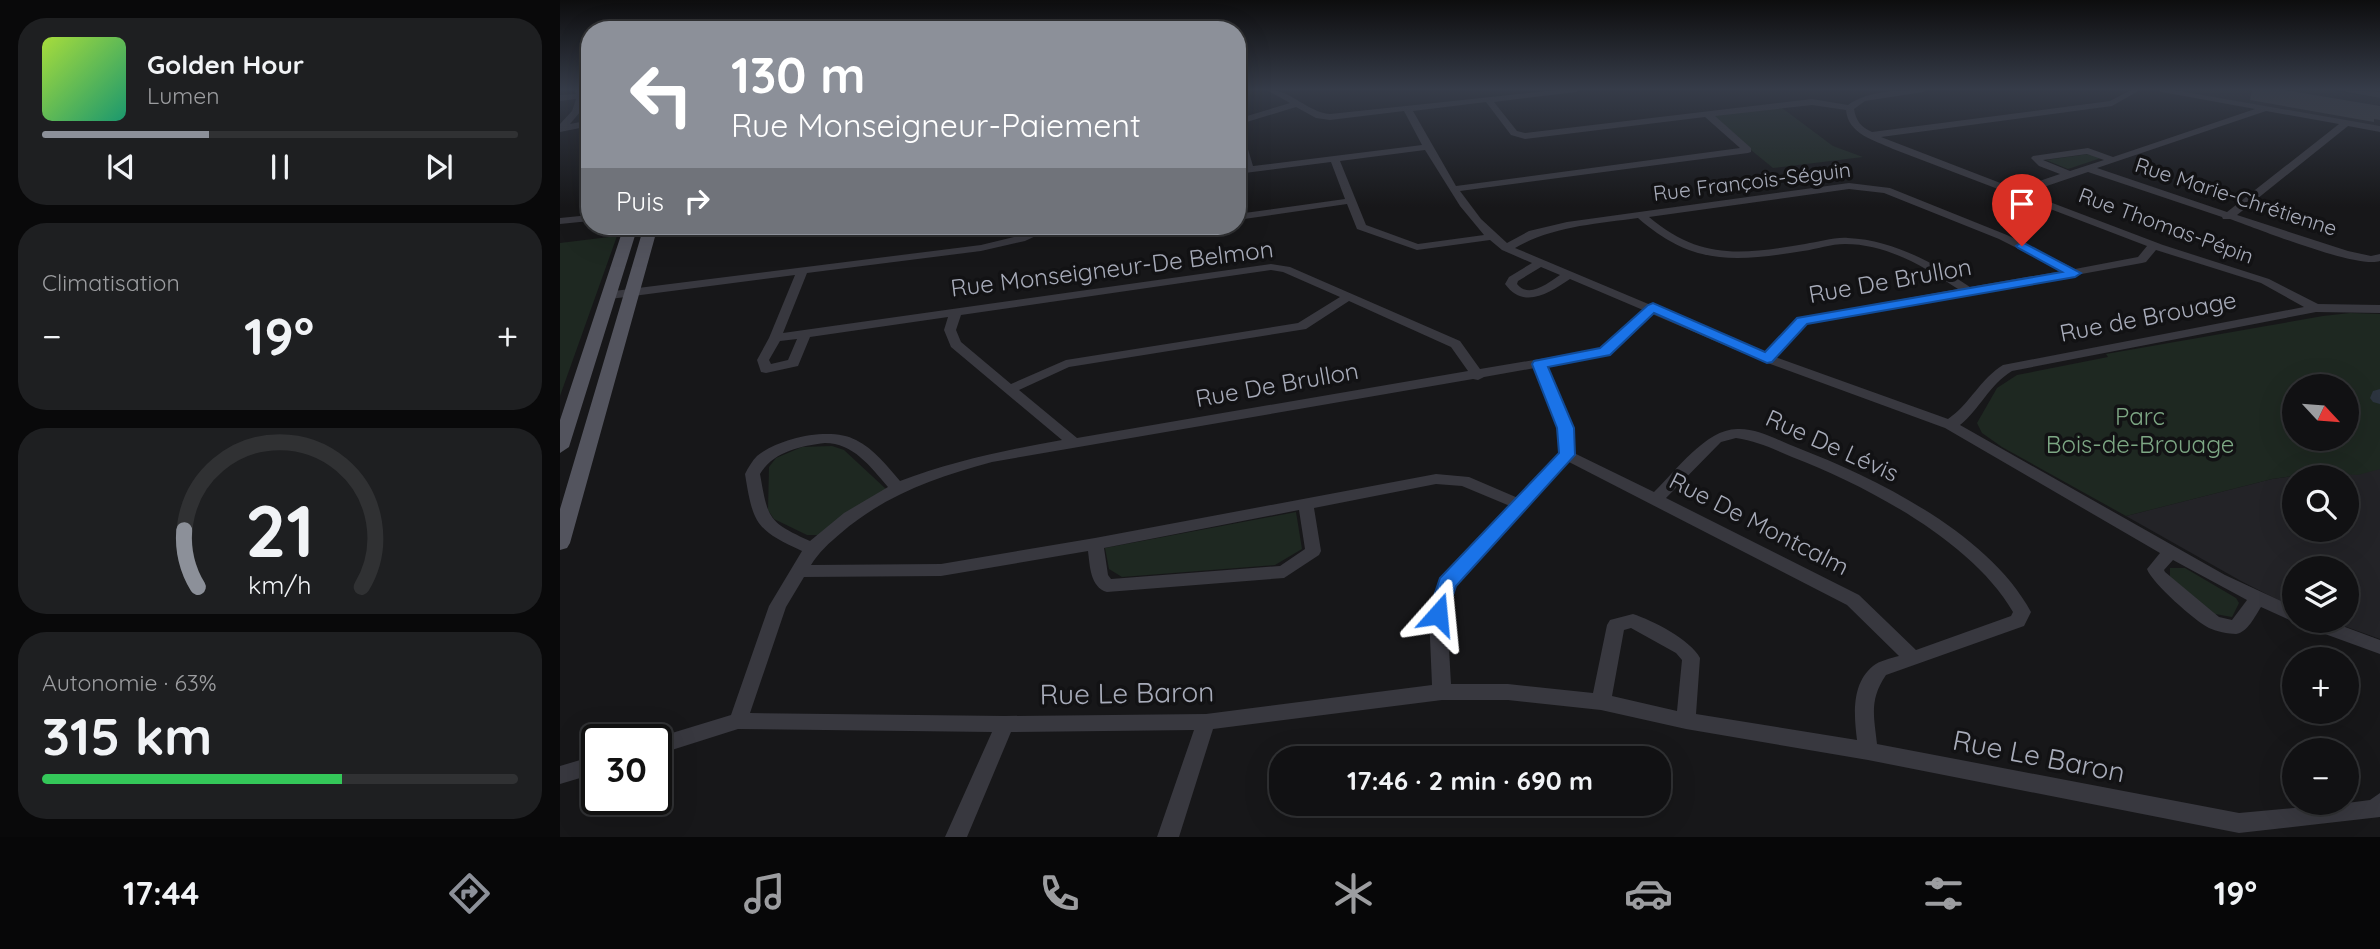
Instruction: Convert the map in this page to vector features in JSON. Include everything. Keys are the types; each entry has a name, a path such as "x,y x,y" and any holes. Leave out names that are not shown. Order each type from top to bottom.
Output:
{"main road":[{"path":"560,447 628,235"},
{"path":"560,543 649,235"}],"street":[{"path":"1418,129 1454,189 1490,237 1506,248 1653,307 1767,358 1950,425 2171,552 2282,609"},
{"path":"1511,129 1514,133 1525,136 1582,129"},
{"path":"1454,189 1748,150 1724,129"},
{"name":"Rue Thomas-Pépin","path":"1864,129 1871,135 2154,245 2265,281 2316,309"},
{"path":"1871,135 1916,129"},
{"path":"2018,192 2205,129"},
{"path":"2227,217 2337,129"},
{"path":"1246,170 1428,147"},
{"path":"2068,174 2042,164 2036,158 2088,151 2113,160"},
{"path":"1335,159 1361,227 1417,247 1490,237"},
{"path":"1246,160 1249,170"},
{"name":"Rue Marie-Chrétienne","path":"2089,169 2227,217 2376,258"},
{"name":"Rue François-Séguin","path":"1506,248 1522,237 1544,230 1849,186 1886,190 2003,237 2075,273"},
{"path":"1246,216 1350,201"},
{"path":"1641,215 1655,230 1674,241 1731,257 1845,241 1879,247 1906,254 1934,268 1968,291"},
{"path":"560,221 581,219"},
{"path":"610,295 1001,244 1026,235"},
{"name":"Rue De Brullon","path":"1767,358 1802,321 2142,260 2154,245"},
{"path":"1542,262 1513,279 1513,289 1532,294 1570,274"},
{"name":"Rue Monseigneur-De Belmon","path":"775,338 1271,267 1286,269 1456,344 1478,376"},
{"path":"803,270 763,360 765,369 793,363 805,334"},
{"path":"1010,388 1066,364 1302,326 1348,297"},
{"name":"Rue De Brullon","path":"738,721 778,606 812,549 850,517 897,488 940,471 992,457 1478,376 1604,352 1653,307"},
{"name":"Rue de Brouage","path":"1950,425 1966,414 1983,385 1995,374 2008,368 2316,309 2380,309"},
{"path":"956,311 950,330 955,344 1075,444"},
{"path":"1441,692 1438,614 1447,583 1567,455 1566,428 1540,364"},
{"name":"Rue De Lévis","path":"1656,499 1716,439 1736,433 1767,441 1867,484 1899,502 1978,559 2017,600 2022,612 2018,621 1880,670 1867,687 1863,699 1868,751"},
{"path":"812,549 769,528 759,516 752,474 762,460 783,448 809,439 844,439 897,488"},
{"name":"Rue De Montcalm","path":"1567,455 1853,600 1913,658"},
{"path":"799,571 941,570 1095,544 1436,479 1464,481 1521,505"},
{"path":"1095,544 1100,577 1107,586 1283,572 1313,551 1306,503"},
{"path":"2171,552 2155,569 2158,576 2214,623 2235,627 2242,622 2257,598"},
{"path":"1601,702 1616,625 1633,621 1682,648 1691,658 1686,721"},
{"path":"2342,633 2380,647"},
{"name":"Rue Le Baron","path":"672,741 738,721 1005,724 1206,722 1441,692 1508,692 1601,702 1686,721 1868,751 2241,830 2375,809 2380,803"},
{"path":"1168,837 1206,722"},
{"path":"956,837 1005,724"},
{"path":"560,775 581,769"}],"shaded area":[{"path":"2380,463 2380,639 2359,631 2359,556 2282,556 2282,602 2126,516 2282,478 2282,542 2359,542 2359,466"}],"green space":[{"path":"1725,129 1810,129 1833,146 1863,157 1773,168"},
{"path":"2089,154 2101,158 2068,169 2046,160"},
{"path":"617,236 560,396 560,243"},
{"name":"Parc Bois-de-Brouage","path":"2380,314 2380,469 2359,475 2359,465 2282,465 2282,478 2126,516 2002,447 1982,433 1977,423 1997,388 2017,375 2108,357 2106,354 2323,316"},
{"path":"832,446 844,450 886,489 820,535 807,535 774,519 768,510 769,467 776,458 802,447"},
{"path":"1296,512 1302,549 1275,565 1122,577 1109,569 1105,548"},
{"path":"2170,568 2185,568 2236,598 2239,603 2232,617 2215,614 2170,577"}],"route":[{"path":"1438,614 1447,583 1567,455 1566,428 1540,364 1604,352 1653,307 1767,358 1802,321 2075,273 2022,246"}]}
